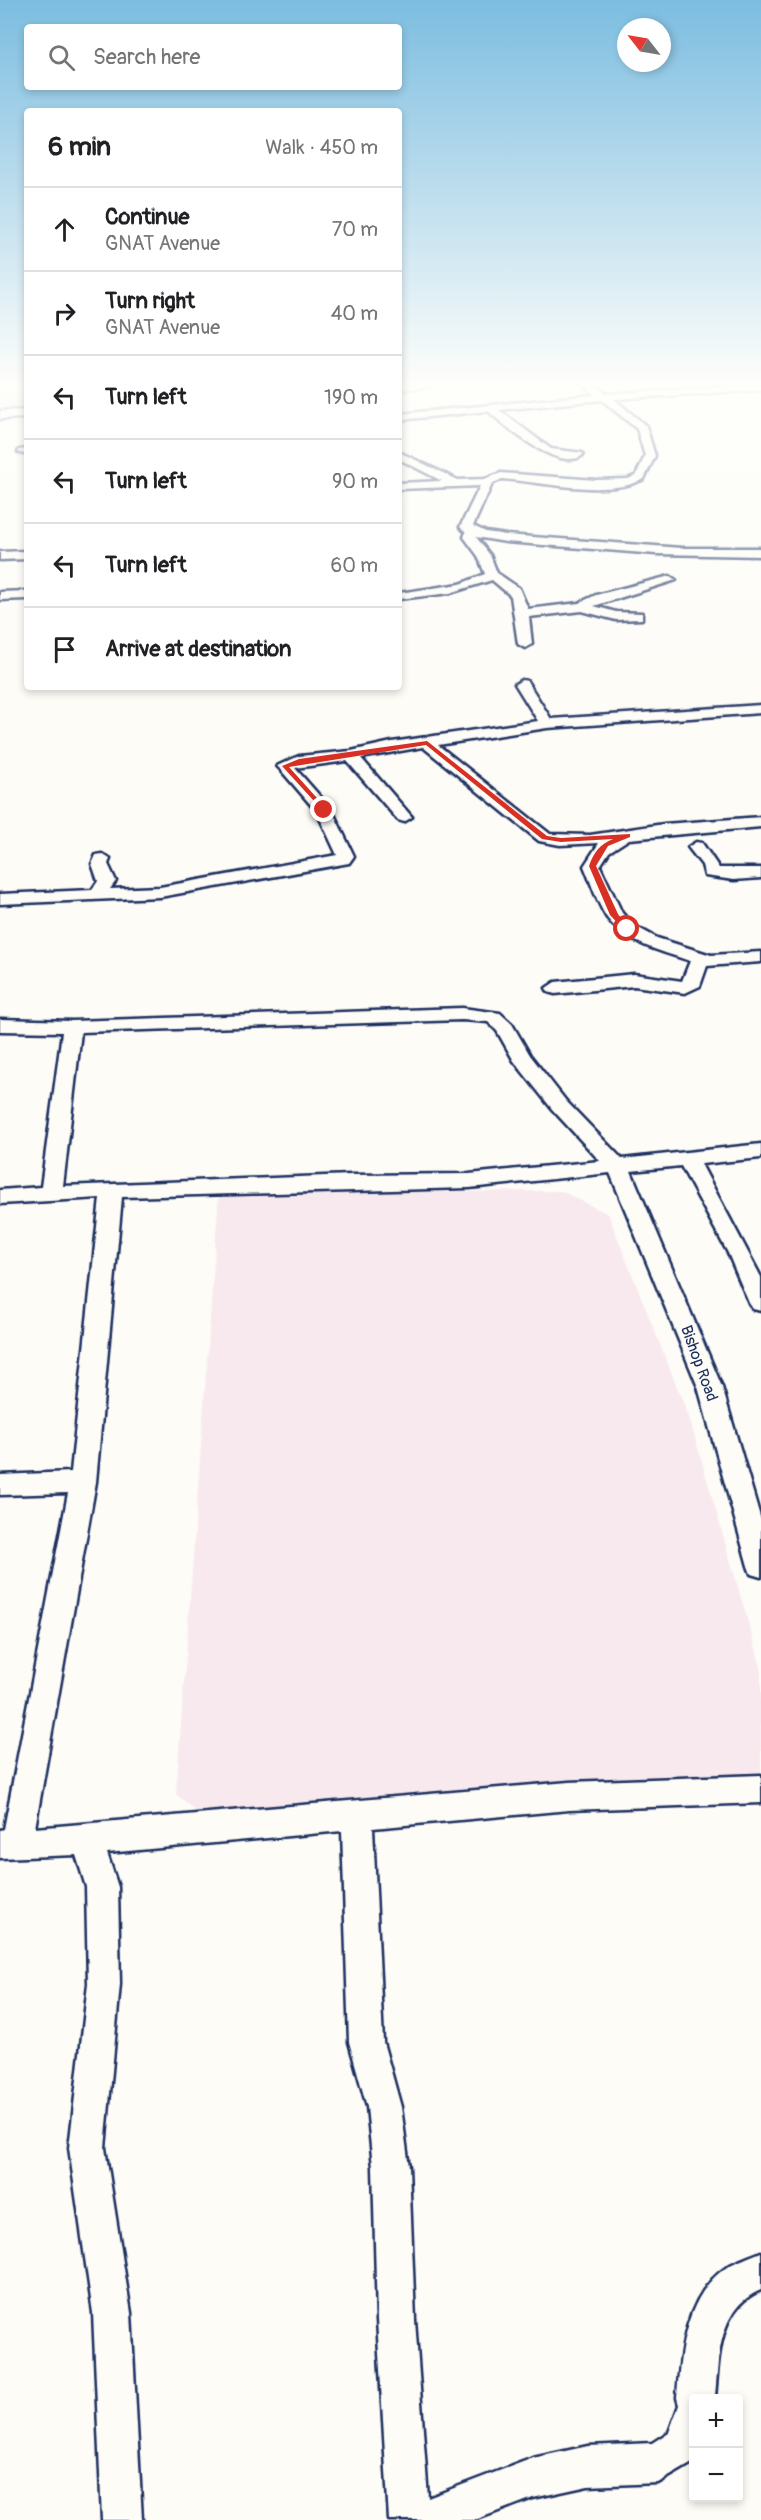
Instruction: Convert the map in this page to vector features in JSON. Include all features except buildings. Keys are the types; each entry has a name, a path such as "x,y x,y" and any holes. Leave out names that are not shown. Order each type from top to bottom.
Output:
{"street":[{"path":"479,501 466,527 472,532 498,537 688,553 761,552"},
{"path":"472,532 470,537 484,555 492,575 508,582 520,599 527,629 525,644"},
{"path":"0,556 24,555"},
{"path":"404,596 484,581 492,575"},
{"path":"582,608 601,598 670,580"},
{"path":"0,596 24,595"},
{"path":"522,614 582,608 616,616 637,616"},
{"path":"522,684 547,724"},
{"path":"0,899 160,892 204,882 343,859 346,856 324,810 285,766 299,761 351,756 392,747 547,724 761,709"},
{"path":"427,743 545,837 561,840 627,836 664,830 761,822"},
{"path":"351,756 404,817"},
{"path":"627,836 605,845 597,854 592,866 614,915 627,929 651,942 710,961 736,961 761,957"},
{"path":"696,847 710,864 711,872 761,873"},
{"path":"98,894 107,881 100,864 102,859"},
{"path":"555,988 634,980 685,987 693,982 700,958"},
{"name":"Bishop Road","path":"72,1027 462,1014 493,1017 505,1028 521,1056 559,1105 618,1167 654,1246 710,1387 761,1566"},
{"path":"0,1025 72,1027 51,1195"},
{"path":"0,1197 112,1190 351,1182 469,1181 761,1151"},
{"path":"688,1159 739,1253 761,1303"},
{"path":"112,1190 82,1482 8,1844 87,1840 569,1796 761,1789"},
{"path":"0,1485 82,1482"},
{"path":"357,1814 366,2042 384,2107 391,2167 396,2320 410,2520"},
{"path":"87,1840 102,1887 104,1984 87,2148 112,2313 122,2520"},
{"path":"696,2394 700,2353 716,2300 742,2276 761,2271"},
{"path":"422,2520 533,2478 588,2466 658,2463 684,2445 689,2429"}],"shaded area":[{"path":"561,1191 608,1214 689,1417 761,1667 761,1780 198,1813 176,1794 219,1193"}],"route":[{"path":"324,810 285,766 299,761 351,756 392,747 427,743 545,837 561,840 627,836 605,845 597,854 592,866 614,915 627,929"}]}
